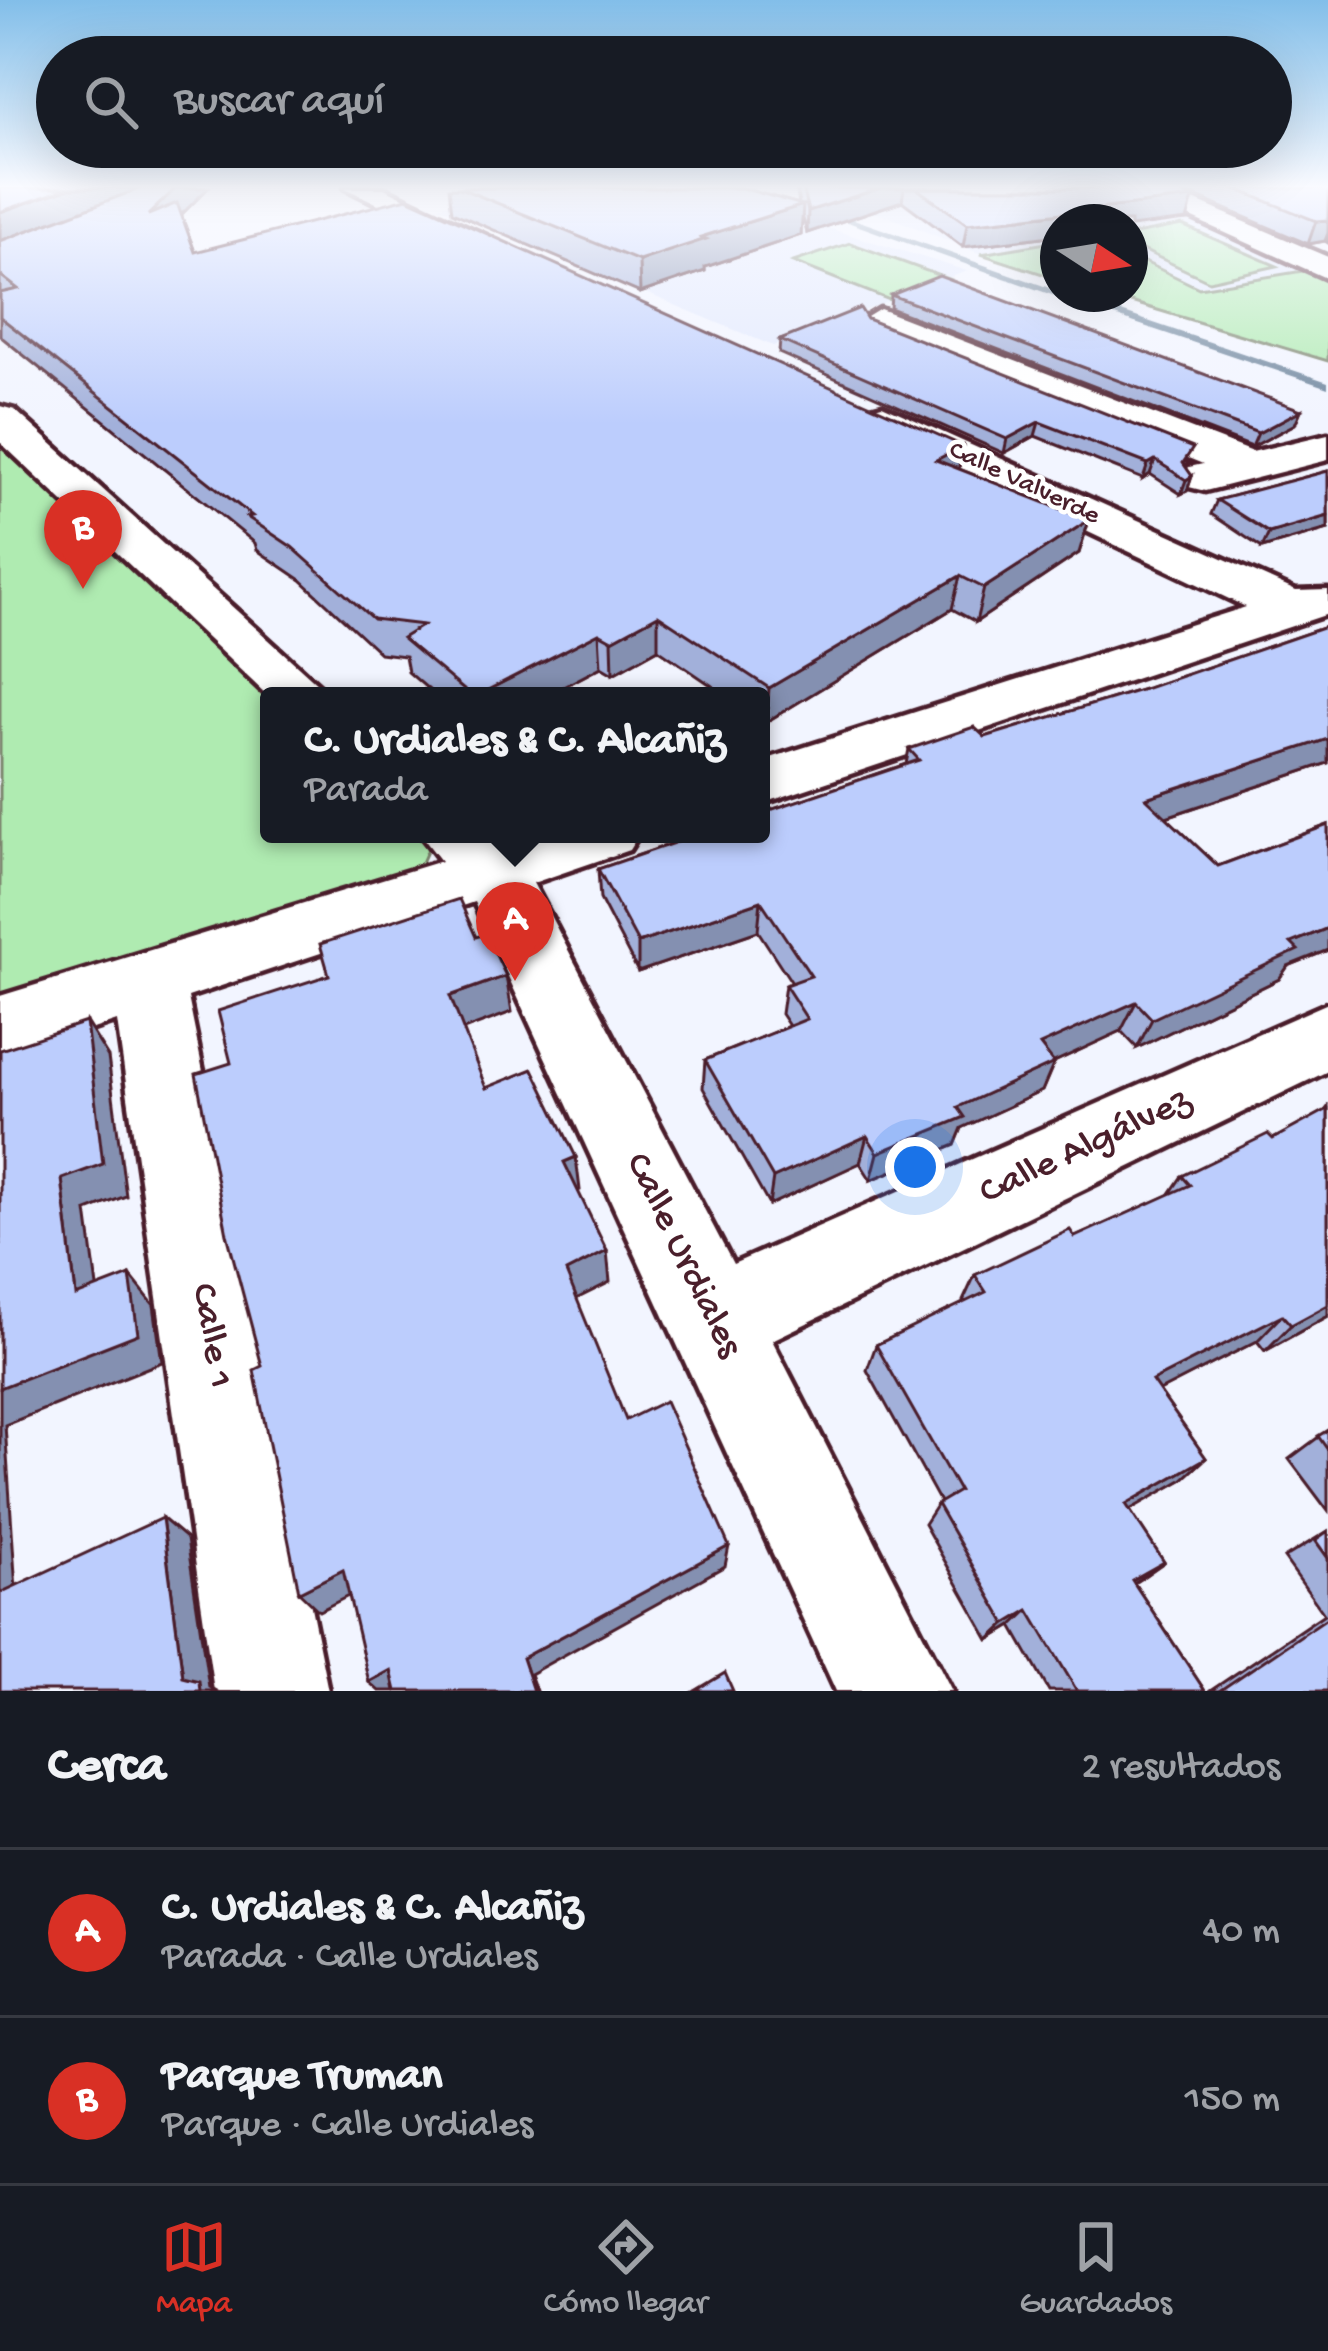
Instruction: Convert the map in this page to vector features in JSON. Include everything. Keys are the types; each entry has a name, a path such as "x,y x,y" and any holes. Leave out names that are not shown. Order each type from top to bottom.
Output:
{"street":[{"path":"880,320 1246,466"},
{"name":"Calle Valverde","path":"968,358 846,402 1310,603"},
{"path":"0,419 292,687"},
{"path":"1173,486 1328,447"},
{"path":"770,780 1310,603"},
{"path":"0,1028 148,980 473,853 543,843"},
{"name":"Calle Urdiales","path":"473,853 713,1321 895,1691"},
{"name":"Calle 1","path":"148,980 271,1691"},
{"name":"Calle Algálvez","path":"713,1321 1328,1035"}],"shaded area":[{"path":"584,267 954,267 967,271 773,346"},
{"path":"1155,267 1310,267 1315,269 1198,288"}],"green space":[{"path":"805,267 916,267 949,279 892,301"},
{"path":"1148,267 1199,288 1315,269 1328,274 1328,361 1148,307"},
{"path":"1179,267 1273,267 1209,281"},
{"path":"0,445 19,446 260,687 260,843 431,843 415,878 0,1009"}],"building":[{"path":"0,267 561,267 963,446 936,460 1089,520 984,588 960,576 770,687 658,615 612,640 599,633 494,687 460,687 402,638 423,625 373,619 292,547 247,517 252,516 0,317 0,293 18,289 0,275"},
{"path":"939,276 1301,410 1258,433 891,295"},
{"path":"860,308 867,319 1193,448 1183,463 1192,476 1186,480 1155,460 1148,464 1039,422 1007,439 780,340"},
{"path":"1328,471 1328,516 1269,533 1217,500"},
{"path":"1328,626 1328,739 1146,798 1218,866 1328,825 1328,928 1291,943 1298,950 1152,1019 1136,1002 1040,1045 1054,1063 958,1107 965,1117 878,1153 867,1136 773,1178 705,1060 807,1019 785,985 811,976 761,901 638,943 598,869 674,843 770,843 770,810 919,760 909,749 974,727 985,737"},
{"path":"459,899 476,937 486,934 506,976 450,996 486,1088 533,1069 576,1157 564,1162 607,1251 566,1272 626,1420 665,1401 729,1546 522,1658 533,1691 396,1691 391,1670 369,1682 343,1570 299,1592 254,1370 262,1366 227,1234 196,1074 231,1063 218,1011 329,975 320,944"},
{"path":"86,1022 103,1164 62,1179 76,1296 130,1275 138,1334 0,1388 0,1050"},
{"path":"1328,1109 1328,1305 1291,1325 1282,1315 1152,1381 1206,1458 1126,1504 1164,1562 1132,1580 1205,1691 1077,1691 1029,1610 1006,1624 937,1504 959,1491 876,1345 986,1292 975,1275 1070,1230 1075,1237 1190,1185 1182,1176 1268,1134 1273,1139"},
{"path":"1328,1430 1328,1450 1318,1436"},
{"path":"162,1518 183,1677 199,1681 200,1691 0,1691 0,1593"},
{"path":"1328,1531 1328,1558 1315,1540"},
{"path":"1328,1617 1328,1691 1219,1691"},
{"path":"725,1673 733,1691 695,1691"}],"waterway":[{"path":"982,267 1040,288"},
{"path":"1112,312 1328,385"}],"place":[{"name":"Parque Truman","path":"83,589"},
{"name":"C. Urdiales & C. Alcañiz","path":"515,981"}]}
